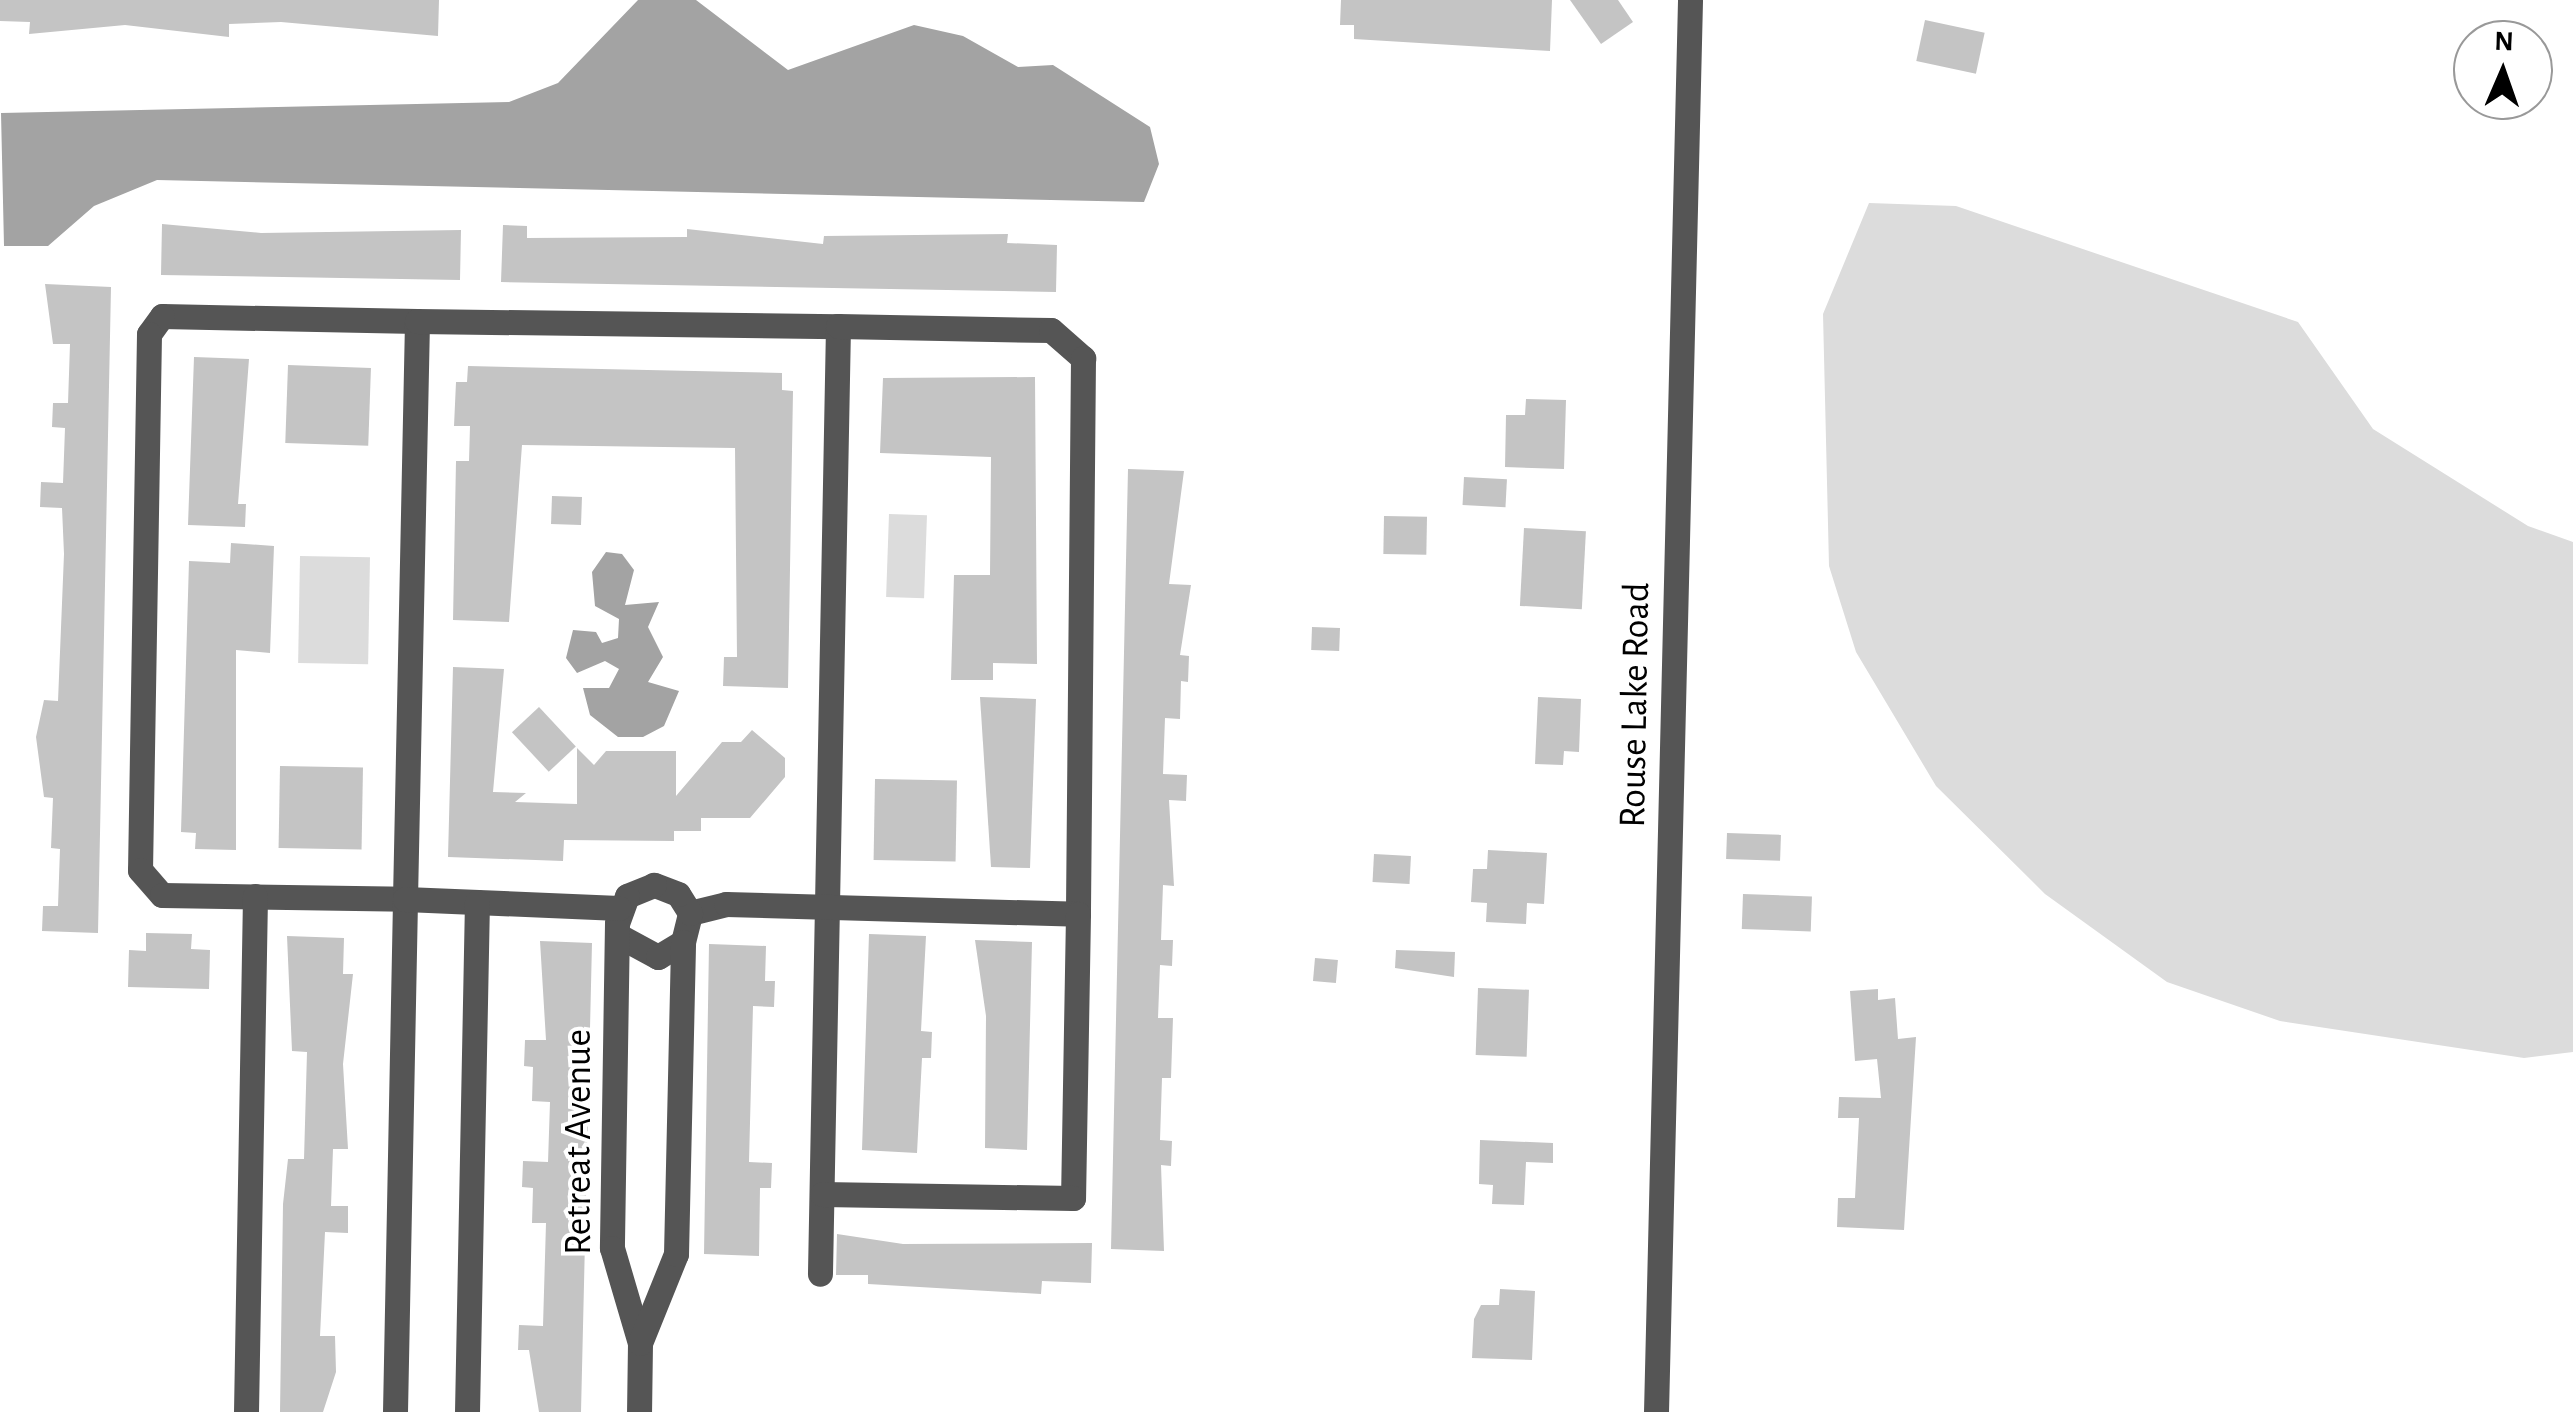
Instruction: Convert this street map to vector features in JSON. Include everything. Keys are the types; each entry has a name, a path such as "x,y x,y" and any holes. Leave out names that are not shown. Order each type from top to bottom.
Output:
{"street":[{"name":"Rouse Lake Road","path":"1656,1412 1690,0"},
{"path":"619,908 621,937 658,957 683,942 690,913 678,894 654,885 619,908 405,898 162,894 140,870 148,334 162,316 1051,330 1083,358 1073,1198 822,1194"},
{"path":"395,1412 417,321"},
{"path":"820,1274 838,326"},
{"path":"246,1412 256,896"},
{"path":"467,1412 477,902"},
{"path":"690,913 726,904 828,911 1078,914"},
{"name":"Retreat Avenue","path":"621,937 612,1248 640,1342 639,1412"},
{"name":"Retreat Avenue","path":"640,1342 676,1254 683,942"}],"shaded area":[{"path":"638,0 696,0 788,70 914,25 963,36 1018,67 1053,65 1150,127 1159,164 1144,202 157,180 94,206 48,246 4,246 1,113 509,102 558,83"},
{"path":"1869,203 1956,206 2298,322 2373,429 2528,526 2573,542 2573,1052 2524,1058 2280,1021 2167,982 2045,894 1936,786 1856,652 1829,566 1823,314"},
{"path":"889,514 927,515 924,598 886,597"},
{"path":"606,552 622,554 634,570 625,605 659,602 648,627 663,657 648,682 679,691 664,726 643,737 618,737 590,715 583,688 609,688 619,669 605,661 577,673 566,658 573,630 596,632 602,643 618,638 619,619 595,606 592,572"},
{"path":"300,556 370,557 368,664 298,663"}],"building":[{"path":"0,0 439,0 438,36 281,22 229,24 229,37 125,25 29,34 30,22 0,21"},
{"path":"1341,0 1552,0 1550,51 1354,39 1354,25 1340,25"},
{"path":"1570,0 1618,0 1633,22 1601,44"},
{"path":"1925,20 1985,33 1976,74 1916,61"},
{"path":"162,224 261,233 461,230 460,280 161,275"},
{"path":"503,225 527,226 527,238 687,237 687,229 823,244 824,236 1008,234 1007,243 1057,245 1056,292 501,282"},
{"path":"45,284 111,287 98,933 42,931 43,906 58,906 60,849 51,848 53,798 44,797 36,737 44,700 58,701 64,554 62,508 40,507 41,482 63,483 65,428 52,427 53,403 68,403 70,344 53,344"},
{"path":"194,357 249,359 238,504 246,504 245,527 188,525"},
{"path":"288,365 371,368 368,446 285,443"},
{"path":"468,366 782,373 782,390 793,391 788,688 723,686 724,657 737,657 735,448 522,445 509,622 453,620 456,461 469,461 470,426 454,426 456,382 467,382"},
{"path":"1035,377 1037,664 993,663 993,680 951,680 954,575 990,575 991,457 880,453 883,378"},
{"path":"1526,399 1566,400 1564,469 1505,467 1506,415 1525,415"},
{"path":"1128,469 1184,471 1169,584 1191,585 1180,655 1189,656 1188,682 1181,681 1180,719 1165,718 1163,774 1187,775 1186,801 1169,800 1174,886 1163,885 1161,940 1173,940 1172,966 1160,965 1158,1018 1173,1018 1171,1078 1162,1078 1160,1140 1172,1141 1171,1166 1161,1165 1164,1251 1111,1249"},
{"path":"1464,477 1507,479 1505,507 1463,505"},
{"path":"552,496 582,497 581,525 551,524"},
{"path":"1384,516 1427,517 1426,555 1383,554"},
{"path":"1524,528 1586,531 1582,609 1520,606"},
{"path":"231,543 274,546 270,653 236,650 236,850 195,849 196,833 181,832 189,561 230,563"},
{"path":"1312,627 1340,628 1339,651 1311,650"},
{"path":"453,667 504,669 493,792 526,793 515,802 577,804 577,748 594,765 606,751 676,751 676,796 722,742 741,742 752,730 785,758 785,777 750,818 701,818 701,831 674,831 674,841 564,840 563,861 448,857"},
{"path":"980,697 1036,699 1030,868 991,867"},
{"path":"1538,697 1581,699 1579,752 1564,751 1563,765 1535,764"},
{"path":"539,707 576,746 549,772 512,732"},
{"path":"280,766 363,767 362,849 279,848"},
{"path":"875,779 957,780 956,861 874,860"},
{"path":"1727,833 1781,835 1780,861 1726,859"},
{"path":"1488,850 1547,853 1544,904 1527,903 1526,924 1486,922 1487,903 1471,902 1473,869 1487,869"},
{"path":"1374,854 1411,856 1409,884 1373,882"},
{"path":"1743,894 1812,896 1811,931 1742,929"},
{"path":"146,933 192,934 191,949 210,950 209,989 128,987 129,950 146,951"},
{"path":"869,934 926,936 921,1031 932,1032 931,1058 922,1058 917,1153 862,1150"},
{"path":"287,936 344,938 343,974 353,974 343,1064 348,1149 333,1149 331,1206 348,1206 348,1233 325,1232 320,1336 335,1336 336,1372 323,1412 280,1412 283,1204 288,1159 304,1159 307,1052 292,1051"},
{"path":"975,940 1032,942 1027,1150 985,1148 986,1016"},
{"path":"540,941 592,943 581,1412 539,1412 529,1350 518,1350 519,1325 543,1326 546,1223 532,1223 533,1188 522,1187 523,1161 548,1162 550,1102 532,1101 533,1067 524,1066 525,1040 546,1040"},
{"path":"709,944 766,946 765,981 775,981 774,1007 753,1006 749,1162 772,1163 771,1188 760,1188 759,1256 704,1254"},
{"path":"1396,950 1455,952 1454,977 1395,968"},
{"path":"1315,958 1338,960 1336,983 1313,981"},
{"path":"1478,988 1529,990 1527,1057 1476,1055"},
{"path":"1878,989 1878,1000 1895,998 1898,1039 1916,1037 1904,1230 1837,1227 1838,1198 1855,1198 1859,1118 1838,1118 1839,1097 1881,1098 1877,1059 1855,1061 1850,991"},
{"path":"1480,1140 1553,1143 1553,1163 1526,1162 1524,1205 1492,1204 1493,1185 1479,1184"},
{"path":"837,1234 903,1244 1092,1243 1091,1283 1042,1281 1041,1294 868,1284 868,1275 836,1275"},
{"path":"1500,1289 1535,1291 1532,1360 1472,1358 1474,1319 1481,1305 1499,1305"}]}
